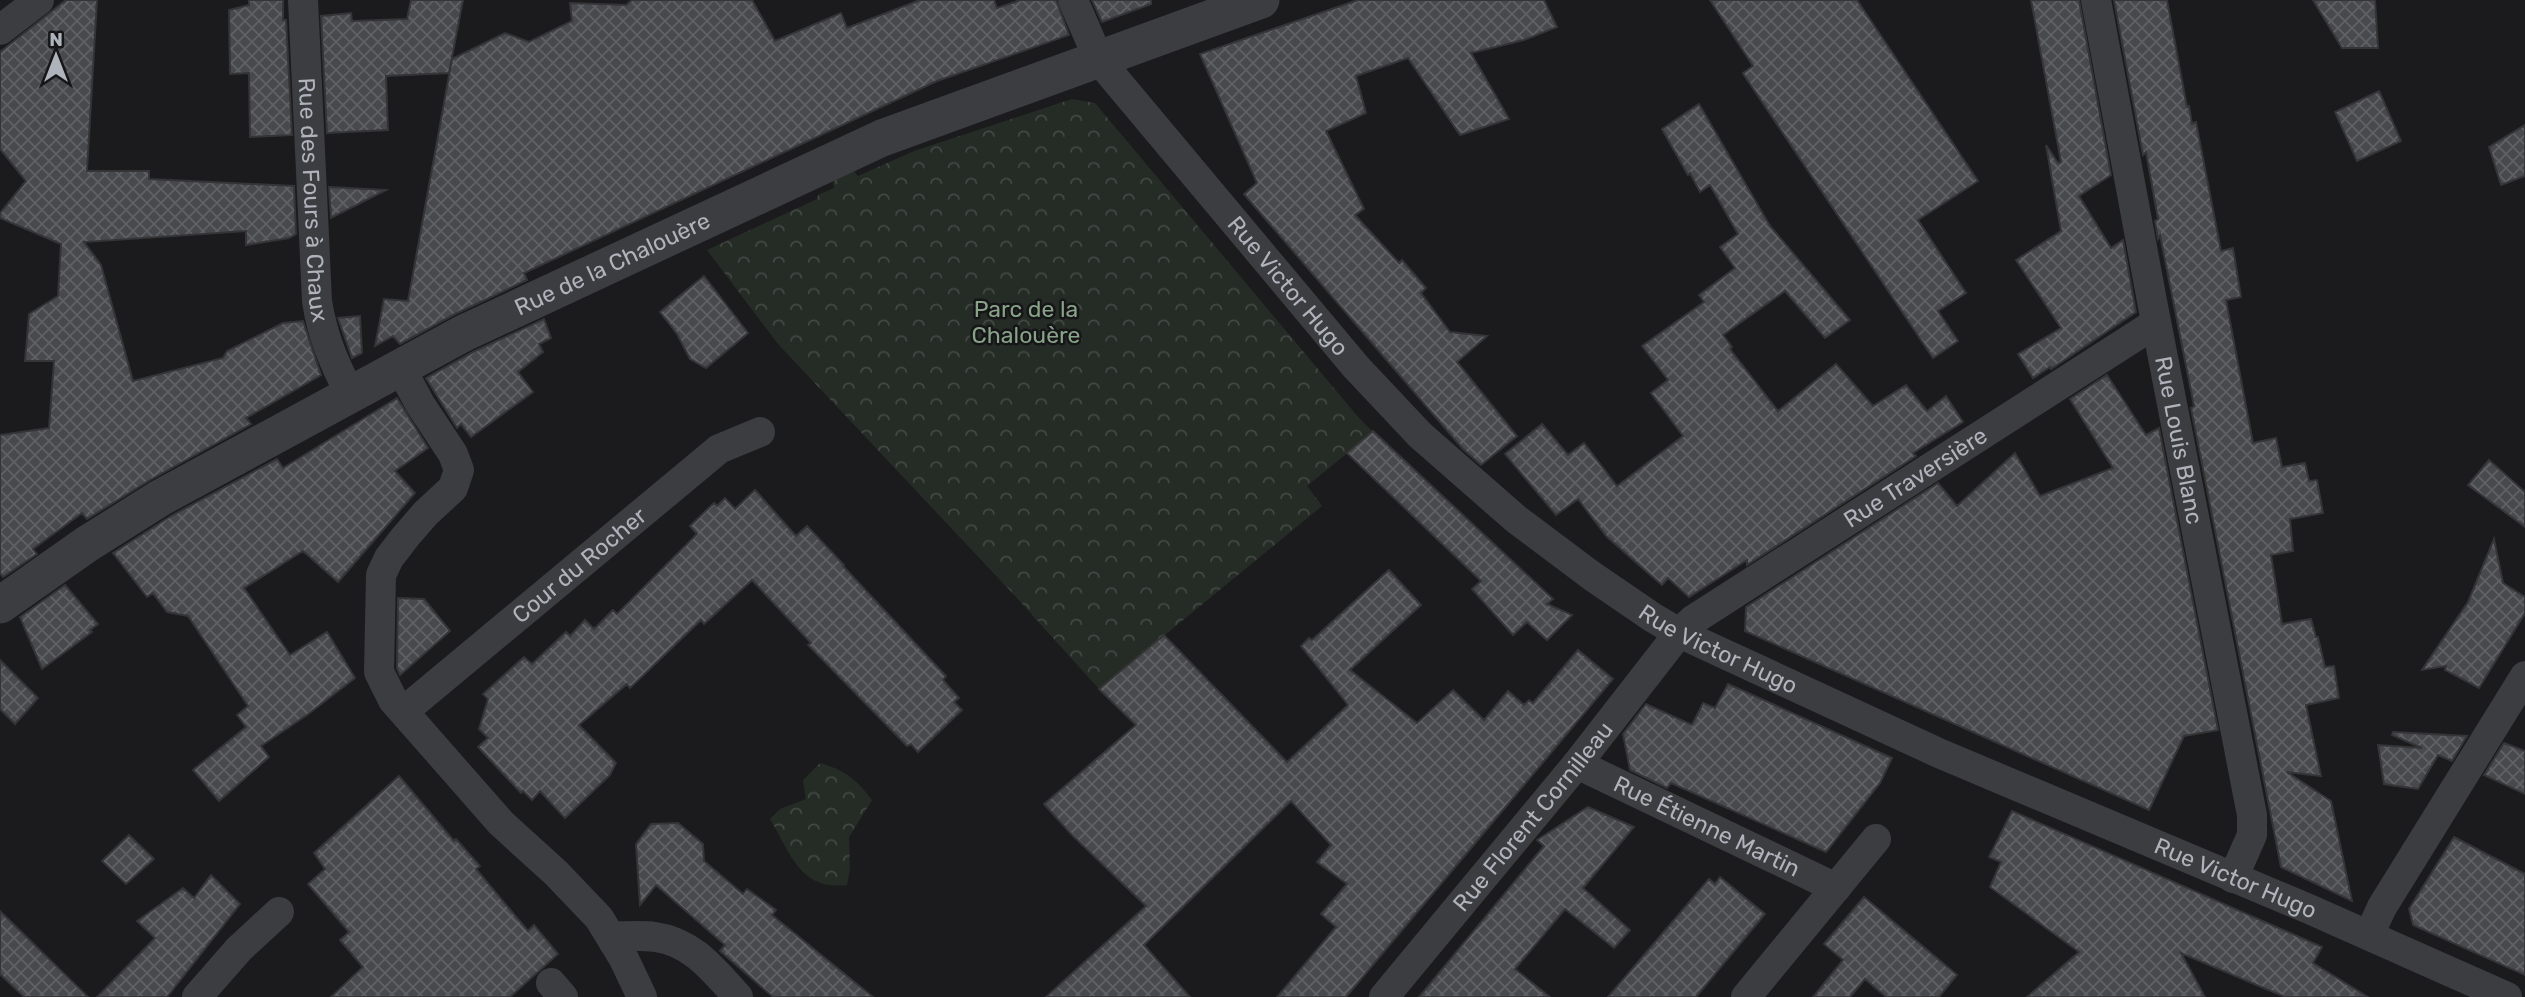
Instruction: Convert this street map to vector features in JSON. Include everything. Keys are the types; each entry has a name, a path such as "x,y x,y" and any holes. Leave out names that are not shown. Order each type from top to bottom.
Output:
{"street":[{"path":"0,30 39,0"},
{"name":"Rue des Fours à Chaux","path":"303,0 317,301 320,324 329,352 350,394"},
{"name":"Rue Victor Hugo","path":"1073,0 1098,60 1356,367 1420,435 1525,527 1592,576 1679,633 1941,754 2369,935 2507,997"},
{"name":"Rue de la Chalouère","path":"0,605 87,544 160,498 476,328 882,138 1261,0"},
{"name":"Rue Louis Blanc","path":"2096,0 2252,815 2252,835 2233,878"},
{"name":"Rue Traversière","path":"1679,633 1693,620 2156,323"},
{"path":"400,367 453,454 459,470 453,488 406,536 389,558 381,575 379,671 386,689 501,823 586,903 611,936 642,997"},
{"name":"Cour du Rocher","path":"404,711 719,449 760,432"},
{"name":"Rue Florent Cornilleau","path":"1384,997 1577,764 1679,633"},
{"path":"2369,935 2382,907 2525,676"},
{"name":"Rue Étienne Martin","path":"1577,764 1836,888"},
{"path":"1746,997 1876,839"},
{"path":"197,997 239,949 279,912"},
{"path":"611,936 654,937 675,941 695,952 738,997"}],"green space":[{"name":"Parc de la Chalouère","path":"1072,99 1095,103 1373,432 1307,486 1322,506 1099,689 778,344 707,250 817,199 818,195 834,188 833,181 854,171 858,176 914,151"},
{"path":"820,763 849,776 872,800 849,837 850,869 847,885 818,882 807,875 790,856 770,819 780,809 806,799 803,780"}],"building":[{"path":"66,0 97,0 87,171 149,171 149,179 294,186 296,234 289,238 246,245 246,231 84,242 101,265 133,381 223,358 227,351 283,323 303,321 321,375 246,418 251,424 150,480 87,519 82,513 33,549 37,554 3,577 0,573 0,435 49,428 54,361 25,361 29,314 58,296 61,244 0,218 0,213 26,181 0,149 0,52"},
{"path":"249,0 283,0 292,135 250,137 249,73 230,74 229,10 249,5"},
{"path":"411,0 463,0 449,73 386,76 388,130 327,133 321,16 351,13 352,21 407,19"},
{"path":"632,0 752,0 775,41 841,13 847,28 920,0 994,0 997,8 1021,0 1056,0 1069,35 937,81 524,273 527,280 400,344 393,336 375,346 384,299 408,301 452,59 505,33 529,42 572,21 570,3 626,5"},
{"path":"1092,0 1151,0 1151,4 1102,22"},
{"path":"1358,0 1544,0 1557,27 1524,40 1471,53 1509,119 1460,135 1408,58 1356,76 1366,113 1326,131 1364,209 1355,215 1399,263 1402,260 1426,288 1421,293 1450,332 1487,336 1457,362 1517,436 1481,465 1463,449 1244,194 1257,183 1200,54"},
{"path":"1710,0 1857,0 1978,181 1918,220 1966,293 1938,311 1958,341 1933,358 1744,75 1743,73 1753,66"},
{"path":"2031,0 2079,0 2111,175 2079,196 2111,248 2123,240 2136,312 2051,369 2050,367 2033,378 2018,354 2061,328 2016,260 2061,231 2046,145 2058,163 2061,162"},
{"path":"2114,0 2167,0 2187,107 2189,106 2192,124 2196,122 2221,251 2233,248 2241,297 2226,300 2253,443 2276,438 2282,467 2305,463 2309,481 2317,480 2323,513 2290,519 2293,551 2271,555 2282,624 2311,619 2325,667 2334,666 2339,698 2306,705 2321,776 2287,772 2331,801 2352,901 2281,867 2160,235 2158,239 2155,221 2158,219 2146,152 2143,155"},
{"path":"2313,0 2375,0 2378,48 2342,48"},
{"path":"2379,91 2401,141 2357,161 2335,112"},
{"path":"1699,104 1770,226 1850,320 1825,338 1785,291 1723,335 1732,347 1730,349 1778,411 1836,364 1873,406 1906,385 1927,411 1946,396 1963,422 1913,453 1916,456 1747,565 1747,560 1689,597 1668,578 1662,585 1607,537 1578,499 1556,515 1505,454 1542,424 1568,455 1584,443 1617,486 1683,436 1651,393 1668,380 1642,346 1704,302 1699,295 1735,268 1720,247 1738,234 1710,185 1700,192 1662,129"},
{"path":"2525,125 2525,176 2501,185 2489,147"},
{"path":"329,187 386,190 331,218"},
{"path":"704,276 748,333 706,368 690,359 677,334 660,312"},
{"path":"360,316 362,353 352,358 338,318"},
{"path":"544,319 551,338 539,344 543,352 518,372 533,392 471,437 461,424 457,428 426,378 473,352"},
{"path":"2107,375 2146,435 2159,428 2218,730 2184,736 2149,810 1745,631 1746,607 1938,483 1957,506 2015,453 2040,496 2113,468 2070,399"},
{"path":"397,398 428,448 395,471 415,493 338,582 303,551 244,588 290,655 327,632 355,678 261,746 269,757 219,801 193,770 246,727 237,715 248,706 188,616 167,612 153,593 147,597 113,553 171,516 277,459 283,468"},
{"path":"1373,431 1553,599 1547,604 1572,615 1547,640 1527,622 1513,635 1472,589 1481,581 1347,453"},
{"path":"2489,460 2525,492 2525,527 2468,485"},
{"path":"755,490 796,536 807,526 844,565 946,676 943,680 959,698 954,702 962,710 918,752 911,744 907,746 808,645 811,643 752,580 704,624 701,620 630,688 627,684 579,725 616,763 610,775 565,818 540,791 532,800 523,791 521,793 478,747 488,738 479,729 488,699 483,694 524,657 532,664 566,632 570,636 585,620 594,629 613,610 617,614 697,534 690,526 714,503 717,506 725,498 735,509"},
{"path":"2494,539 2503,583 2525,597 2525,613 2479,688 2445,670 2446,666 2422,670 2468,602"},
{"path":"1389,570 1421,605 1350,670 1417,723 1453,690 1484,720 1508,691 1524,705 1529,700 1533,703 1578,650 1613,679 1346,997 1277,997 1336,927 1321,914 1347,884 1317,862 1331,845 1291,801 1144,945 1190,997 1046,997 1146,906 1072,835 1044,804 1136,725 1099,689 1164,635 1287,762 1348,705 1301,646 1309,638 1312,640"},
{"path":"65,585 98,624 90,630 92,632 42,669 20,617"},
{"path":"398,598 424,599 450,631 400,675 397,668"},
{"path":"0,660 38,698 15,724 0,709"},
{"path":"1728,684 1892,758 1880,783 1826,852 1671,783 1667,788 1630,770 1623,734 1646,704 1692,725 1703,703 1715,708"},
{"path":"2393,732 2467,736 2452,761 2438,755 2418,789 2384,784 2378,745 2422,748 2392,735"},
{"path":"2504,743 2525,751 2525,794 2484,775"},
{"path":"399,776 454,841 456,839 480,866 476,869 528,931 534,925 558,954 510,997 331,997 363,967 340,940 349,932 308,884 325,869 314,853"},
{"path":"1588,807 1634,827 1583,888 1630,930 1614,948 1565,909 1515,969 1550,997 1419,997 1544,846 1537,840"},
{"path":"2012,811 2322,947 2313,963 2368,997 2285,997 2181,953 2205,997 2027,997 2079,952 1990,887 2001,862 1989,857"},
{"path":"678,823 703,844 704,861 743,894 747,889 776,910 772,915 873,997 773,997 720,951 725,945 656,885 640,905 636,844 651,824"},
{"path":"129,835 154,859 126,884 102,861"},
{"path":"2454,837 2525,874 2525,975 2413,925 2409,909"},
{"path":"211,875 240,904 167,997 97,997 155,938 137,921 183,888 194,898"},
{"path":"1720,877 1765,914 1696,997 1608,997 1709,879 1715,884"},
{"path":"1864,897 1957,975 1939,997 1886,997 1865,979 1850,997 1813,997 1843,960 1824,944"},
{"path":"0,911 88,997 24,997 0,974"}]}
